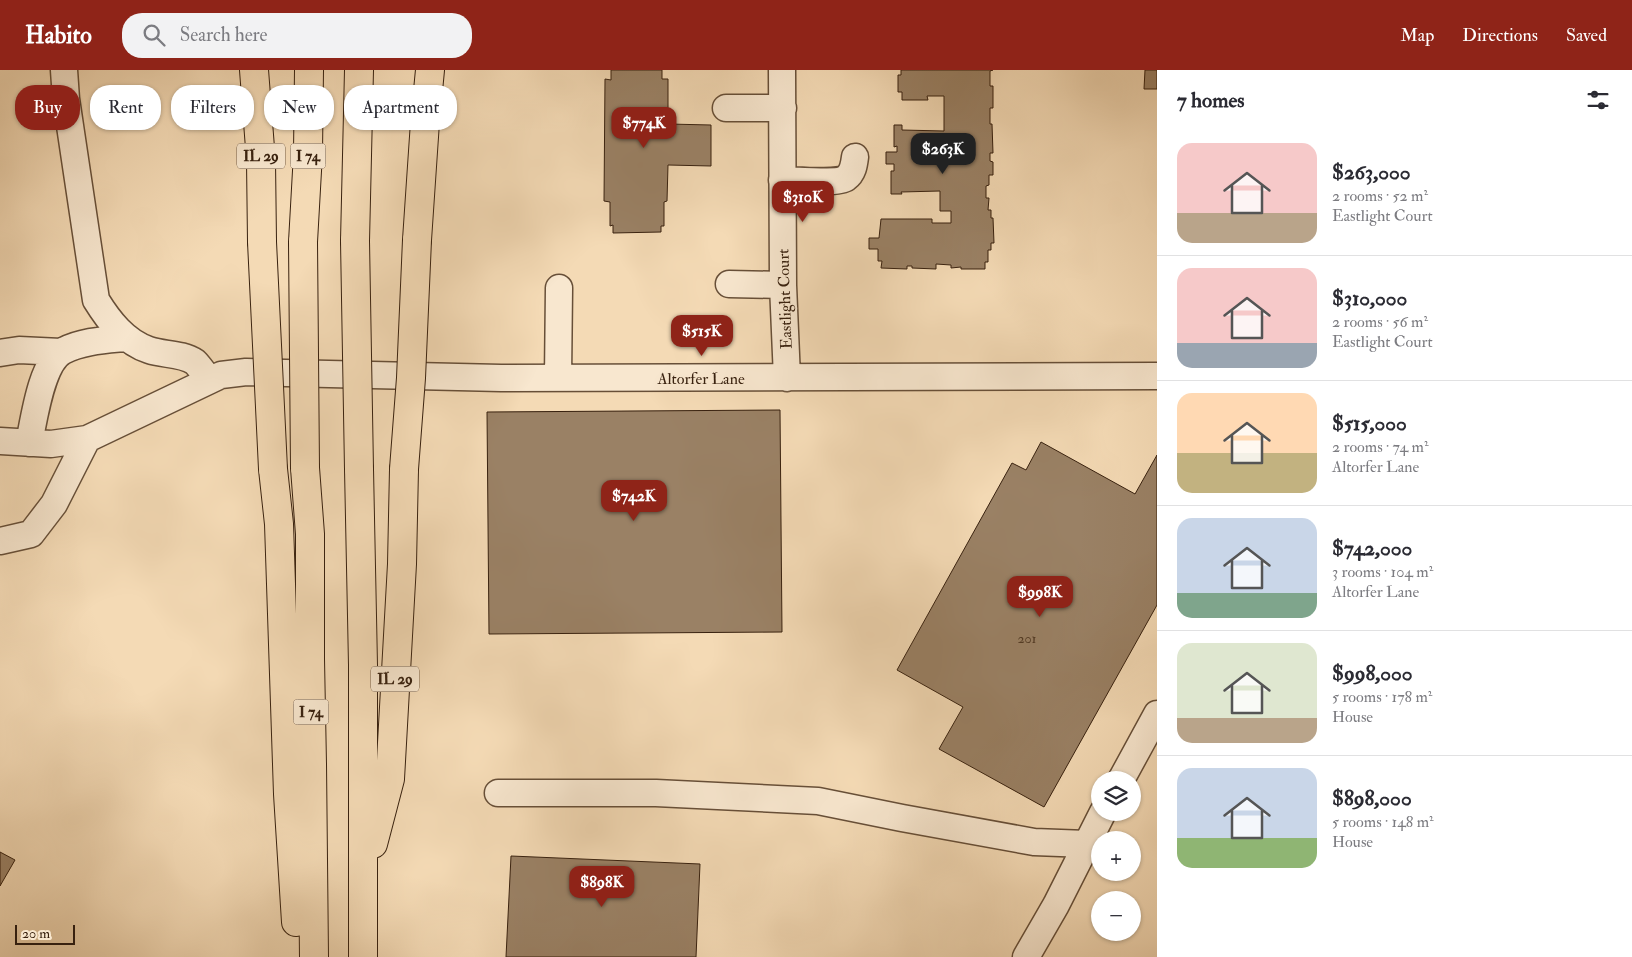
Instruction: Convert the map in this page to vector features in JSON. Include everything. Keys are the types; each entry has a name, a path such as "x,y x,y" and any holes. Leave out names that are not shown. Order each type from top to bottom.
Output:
{"highway":[{"name":"IL 29","path":"254,70 261,161 262,242 273,469 279,524 288,794 298,957"},
{"path":"304,70 308,153"},
{"name":"I 74","path":"309,70 308,153 303,242 305,468 310,534 314,957"},
{"path":"359,70 355,241 363,665 363,957"},
{"name":"IL 29","path":"362,887 390,778 402,564 404,469 411,378 424,122 430,70"}],"street":[{"path":"64,70 66,99 96,300 108,319 126,338 149,350 178,355 194,362 210,380"},
{"name":"Eastlight Court","path":"782,70 783,285 787,378"},
{"path":"726,108 783,108"},
{"path":"782,180 834,181 845,179 854,169 855,157"},
{"path":"729,284 783,285"},
{"path":"558,378 559,288"},
{"path":"0,352 19,350 61,352 82,344 126,338"},
{"path":"29,443 48,367 61,352"},
{"name":"Altorfer Lane","path":"0,442 51,444 87,439 221,375 246,372 558,378 1157,376"},
{"path":"0,541 31,534 54,504 87,439"},
{"path":"1126,771 1157,714"},
{"path":"498,793 656,793 818,801 1034,842 1087,844"},
{"path":"1026,957 1056,905 1098,821"}],"building":[{"path":"611,70 662,70 662,79 668,79 668,124 711,125 711,166 668,165 667,201 664,202 664,226 661,226 661,232 613,233 613,225 610,226 610,202 604,201 605,79 611,80"},
{"path":"901,70 993,70 990,71 990,86 993,86 993,108 990,108 990,124 992,124 993,153 990,153 990,161 993,162 993,175 989,175 989,185 986,186 986,198 989,198 988,210 991,210 991,218 993,218 994,243 991,243 991,250 988,250 988,262 985,262 985,269 951,268 951,265 936,264 936,269 912,268 912,266 907,266 907,269 881,268 882,261 878,261 878,249 869,249 869,238 879,238 881,219 932,219 932,223 951,223 951,211 940,211 940,191 891,194 891,171 894,171 894,164 886,164 886,152 897,152 897,146 894,147 894,125 902,125 902,130 944,131 944,96 927,96 928,100 902,100 902,92 898,92 898,75 901,75"},
{"path":"1145,70 1157,70 1157,89 1144,89"},
{"path":"780,410 782,632 489,634 487,412"},
{"path":"1041,442 1135,494 1157,455 1157,605 1044,807 939,749 963,707 897,670 1012,463 1026,470"},
{"path":"0,852 15,860 0,886"},
{"path":"511,856 700,864 696,957 506,957"}]}
